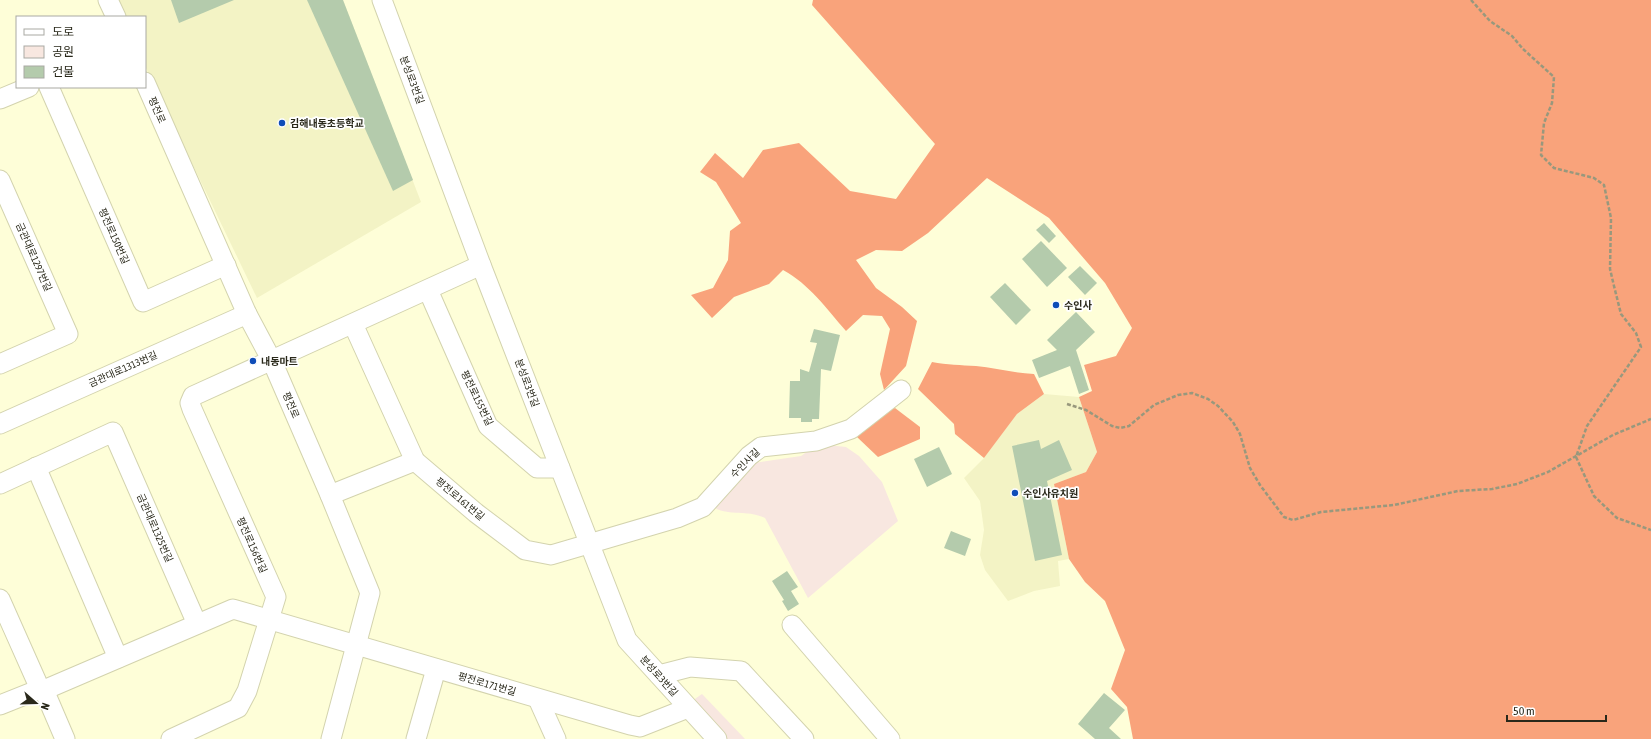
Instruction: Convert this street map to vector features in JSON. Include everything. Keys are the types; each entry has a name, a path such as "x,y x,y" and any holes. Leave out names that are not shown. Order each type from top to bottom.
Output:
{"street":[{"path":"108,0 116,16"},
{"name":"분성로3번길","path":"382,0 481,266 627,640 717,739"},
{"name":"평전로","path":"146,84 247,314 272,362 330,495 370,592 331,739"},
{"path":"0,100 27,88"},
{"name":"평전로150번길","path":"49,88 143,302 226,265"},
{"name":"금관대로1297번길","path":"0,180 68,334 0,364"},
{"path":"272,362 481,266"},
{"name":"평전로155번길","path":"428,290 488,426 537,468 560,468"},
{"name":"금관대로1313번길","path":"0,424 247,314"},
{"path":"330,495 415,461 353,324"},
{"name":"평전로156번길","path":"171,739 238,708 247,692 276,598 190,403 193,396 198,393 272,362"},
{"name":"수인사길","path":"590,543 677,518 703,507 749,456 760,447 816,441 850,429 901,390"},
{"name":"금관대로1325번길","path":"36,467 113,432 197,624"},
{"name":"평전로161번길","path":"415,461 476,513 525,550 551,555 590,543"},
{"path":"0,484 36,467 118,658"},
{"path":"0,599 65,739"},
{"path":"0,705 118,658 233,609 357,644"},
{"path":"792,625 890,739"},
{"name":"평전로171번길","path":"357,644 538,699 642,733 688,708"},
{"path":"659,675 690,667 741,671 804,739"},
{"path":"416,739 436,669"},
{"path":"538,699 556,739"}],"path":[{"path":"1471,0 1490,20 1512,36 1523,49 1554,77 1552,104 1544,123 1541,155 1554,168 1594,178 1604,185 1611,218 1610,269 1622,314 1636,332 1641,347 1587,426 1576,457 1594,496 1617,518 1651,530"},
{"path":"1067,404 1086,410 1112,426 1120,428 1129,426 1154,405 1178,395 1192,393 1208,399 1218,406 1233,422 1240,434 1250,468 1260,485 1284,517 1293,520 1321,512 1394,505 1458,491 1503,488 1532,479 1576,457 1613,435 1651,419"}],"shaded area":[{"name":"김해내동초등학교","path":"113,0 343,0 421,202 257,298 146,68 146,16 121,16"},
{"path":"813,0 1651,0 1651,739 1133,739 1127,707 1111,689 1125,650 1105,601 1085,582 1069,559 1054,484 1086,472 1097,452 1079,397 1092,391 1084,365 1116,356 1132,328 1105,283 1049,218 987,178 928,233 902,251 876,250 856,260 876,288 902,307 917,321 906,366 884,390 880,374 890,329 882,316 863,315 846,331 825,306 801,282 783,270 769,284 734,297 712,318 691,295 713,288 728,260 730,231 741,223 716,182 700,172 715,153 743,178 763,150 799,143 850,191 896,199 935,144 812,5"},
{"path":"932,362 1034,374 1044,394 1017,414 984,458 955,434 954,424 918,389"},
{"name":"수인사유치원","path":"1044,394 1079,397 1097,452 1086,472 1054,484 1069,559 1058,561 1060,586 1034,591 1008,601 985,570 980,555 984,530 980,501 964,478 984,458 1017,414"},
{"path":"895,408 920,427 920,439 878,457 857,437 884,412"}],"green space":[{"path":"818,444 846,447 859,456 882,482 898,521 808,598 765,518 758,515 726,512 713,507 747,464 801,456"},
{"path":"702,694 745,739 726,739 692,701"}],"building":[{"path":"171,0 234,0 179,23"},
{"path":"307,0 343,0 413,180 393,191"},
{"path":"1044,223 1056,236 1049,243 1036,230"},
{"path":"1041,241 1067,268 1047,287 1022,259"},
{"path":"1080,266 1097,283 1085,295 1068,277"},
{"path":"1005,283 1031,310 1016,325 990,297"},
{"path":"1076,312 1095,332 1076,350 1089,390 1079,394 1070,366 1039,378 1032,360 1057,350 1047,340"},
{"path":"814,329 840,335 831,371 821,369 819,419 812,419 812,422 801,422 801,418 789,418 790,381 800,381 800,369 809,372 817,343 810,342"},
{"path":"1039,440 1041,449 1059,440 1072,470 1047,481 1062,555 1035,561 1012,446"},
{"path":"939,447 952,474 927,487 914,459"},
{"path":"951,531 971,539 965,556 944,548"},
{"path":"787,571 798,587 791,591 799,604 788,611 782,601 784,600 772,581"},
{"path":"1104,693 1125,710 1109,728 1121,739 1095,739 1078,724"}],"place":[{"name":"김해내동초등학교","path":"282,123"},
{"name":"수인사","path":"1056,305"},
{"name":"내동마트","path":"253,361"},
{"name":"수인사유치원","path":"1015,493"}]}
